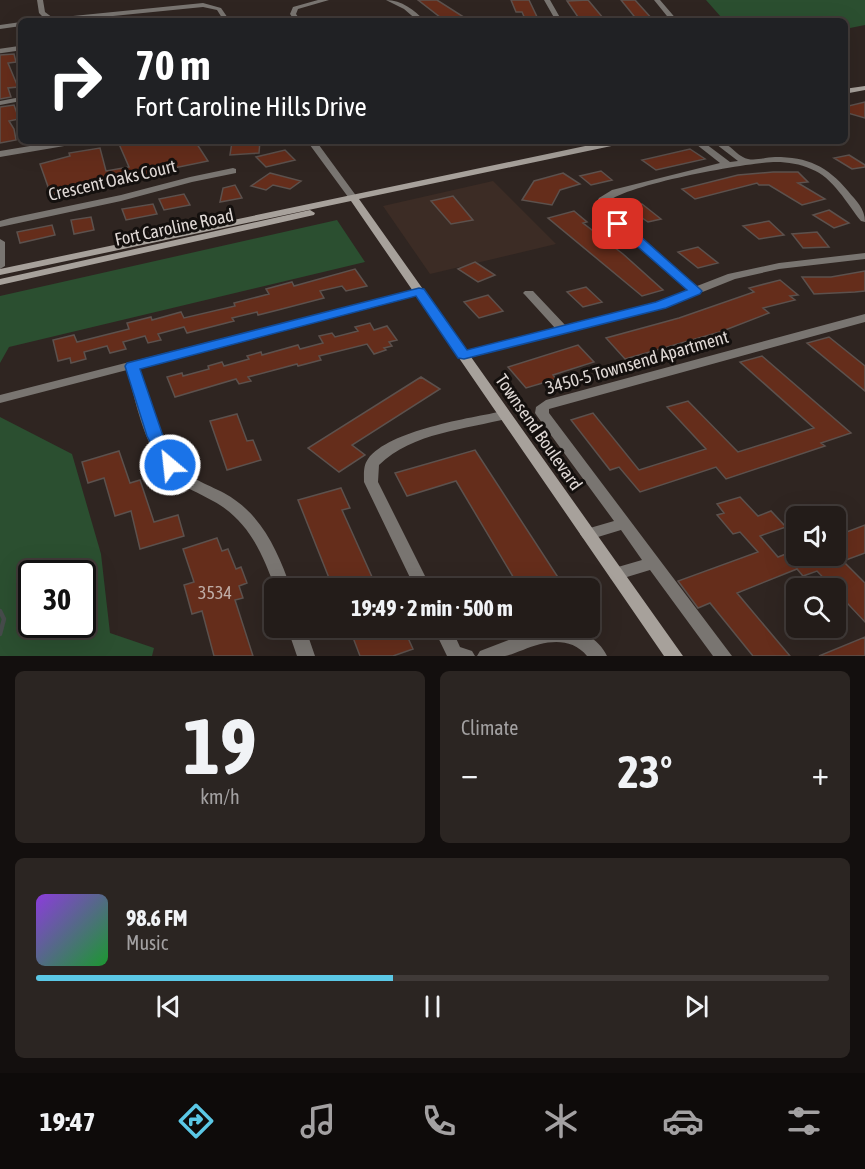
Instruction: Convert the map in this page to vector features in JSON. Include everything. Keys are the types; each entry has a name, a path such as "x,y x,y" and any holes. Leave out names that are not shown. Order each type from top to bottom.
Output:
{"street":[{"path":"40,0 42,13 46,18"},
{"path":"295,18 292,14 293,9 326,0"},
{"path":"389,0 406,8 418,18"},
{"path":"547,0 557,18"},
{"path":"657,0 672,18"},
{"path":"69,18 203,5 219,9 225,18"},
{"path":"124,13 125,18"},
{"path":"0,27 18,24"},
{"path":"848,92 865,88"},
{"path":"0,103 18,100"},
{"path":"0,154 58,144"},
{"name":"Townsend Boulevard","path":"313,144 674,656"},
{"name":"Fort Caroline Road","path":"0,272 607,144"},
{"path":"700,144 728,165"},
{"path":"720,144 746,162"},
{"path":"696,291 603,210 600,205 606,196 728,165 787,160 819,169 865,219"},
{"name":"Crescent Oaks Court","path":"0,224 44,212 125,197 204,176 233,171"},
{"name":"Fort Caroline Road","path":"0,282 288,219 354,199"},
{"path":"0,242 0,266"},
{"path":"464,355 661,305 732,276 756,270 865,256"},
{"path":"0,399 419,291"},
{"path":"529,293 563,330"},
{"name":"3450-5 Townsend Apartment","path":"723,656 542,413 543,407 865,318"},
{"path":"132,366 155,436 170,465 186,481 222,499 251,520 269,548 280,578"},
{"path":"418,578 371,482 370,469 375,460 404,440 504,415"},
{"path":"588,534 626,523"},
{"path":"616,574 654,562"},
{"path":"486,656 556,633 576,636 590,644 598,656"},
{"path":"300,638 306,656"},
{"path":"447,638 454,652 466,656"}],"lane":[{"path":"0,51 18,48"}],"shaded area":[{"path":"493,181 556,244 430,274 383,206"}],"green space":[{"path":"706,0 865,0 865,25 848,28 848,18 721,17"},
{"path":"337,220 365,262 9,347 0,363 0,296"},
{"path":"0,417 72,454 101,554 110,633 154,648 152,656 0,656"}],"building":[{"path":"418,0 437,0 465,18 441,18"},
{"path":"511,0 529,0 538,18 525,18 522,12 516,12"},
{"path":"588,0 603,18 579,18 567,1"},
{"path":"621,0 635,0 651,18 636,18"},
{"path":"14,54 16,62 8,63 18,87 8,88 11,97 0,99 0,55"},
{"path":"865,102 865,118 848,113 848,106"},
{"path":"14,105 18,119 9,121 14,129 16,140 0,143 0,107"},
{"path":"119,144 197,144 208,161 164,170 165,173 121,181 123,185 112,187 110,183 82,188 84,194 71,196 69,191 51,195 40,164 70,156 69,153 100,148 106,171 129,167"},
{"path":"232,144 260,144 259,153 230,155"},
{"path":"690,149 705,159 656,170 642,160"},
{"path":"285,150 295,160 266,167 256,157"},
{"path":"849,155 865,167 852,169 834,158"},
{"path":"601,171 612,180 591,185 580,176"},
{"path":"798,172 808,182 798,183 825,199 802,205 769,185 757,183 695,199 682,189 738,175"},
{"path":"270,173 301,181 290,189 273,185 266,190 251,186"},
{"path":"563,173 580,184 560,190 552,205 522,200 534,181"},
{"path":"235,185 242,198 220,202 223,188"},
{"path":"184,194 190,205 164,210 159,199"},
{"path":"453,196 473,220 451,224 431,201"},
{"path":"153,204 157,214 126,220 122,209"},
{"path":"642,204 661,219 648,222 628,208"},
{"path":"829,210 849,223 834,228 813,215"},
{"path":"574,211 587,222 583,223 623,254 663,290 642,296 548,218"},
{"path":"91,217 94,230 74,234 71,220"},
{"path":"769,221 784,235 759,239 743,226"},
{"path":"52,225 55,235 20,243 17,232"},
{"path":"817,232 829,247 803,248 792,234"},
{"path":"698,247 718,263 698,268 678,252"},
{"path":"475,262 495,275 478,282 458,269"},
{"path":"355,269 367,286 346,291 342,286 320,291 324,298 258,315 257,312 232,318 234,321 187,333 184,327 158,334 161,340 148,343 145,336 123,342 126,349 110,353 107,346 84,352 86,359 71,363 70,358 58,361 53,340 74,335 77,342 129,329 127,323 151,317 152,320 181,312 184,318 235,306 234,303 269,294 266,289 292,282 294,286"},
{"path":"865,271 865,291 855,292 814,294 802,277 831,277"},
{"path":"780,280 798,295 790,296 795,300 763,308 769,313 720,332 625,359 606,338 679,318 754,292 749,288"},
{"path":"586,287 602,302 583,307 567,292"},
{"path":"488,295 503,311 479,318 464,302"},
{"path":"370,323 374,330 387,326 397,340 389,342 392,346 384,348 386,350 374,354 367,344 319,356 321,360 248,377 251,381 239,384 236,379 175,397 167,377 182,373 183,376 209,369 208,366 222,362 224,366 249,359 247,356 261,352 262,355 298,345 300,349 323,343 319,336 332,333 335,337 358,331 355,327"},
{"path":"829,337 865,366 865,391 807,343"},
{"path":"578,345 594,362 553,375 556,379 526,388 508,367"},
{"path":"762,356 851,433 821,443 825,446 726,479 716,467 640,492 619,467 610,470 571,420 593,413 639,470 706,449 667,407 688,401 738,452 814,428 740,362"},
{"path":"421,377 440,389 352,445 365,455 339,472 308,448"},
{"path":"237,414 247,441 253,440 261,460 227,470 210,421"},
{"path":"475,450 558,578 514,578 456,481 407,496 395,473"},
{"path":"119,451 130,483 140,480 154,522 178,515 184,536 140,549 131,511 115,516 104,478 88,483 82,462"},
{"path":"341,488 350,508 342,510 373,578 329,578 298,500"},
{"path":"740,497 758,516 771,511 786,527 760,536 778,557 786,554 786,566 846,566 846,564 865,583 865,622 846,602 846,578 824,578 817,571 803,576 797,569 737,593 790,656 753,656 710,603 698,608 678,581 758,552 740,532 733,534 717,515 724,513 717,504"},
{"path":"865,525 865,553 846,560 846,532"},
{"path":"217,538 222,551 228,549 236,569 241,567 247,583 239,586 243,598 235,600 253,656 214,656 202,611 192,614 184,585 194,582 183,549"},
{"path":"865,637 865,656 819,656"},
{"path":"353,638 408,638 413,649 393,656 360,656"}],"waterway":[{"path":"0,611 4,619 0,634"}],"route":[{"path":"170,465 155,436 132,366 419,291 464,355 661,305 696,291 618,224"}]}
